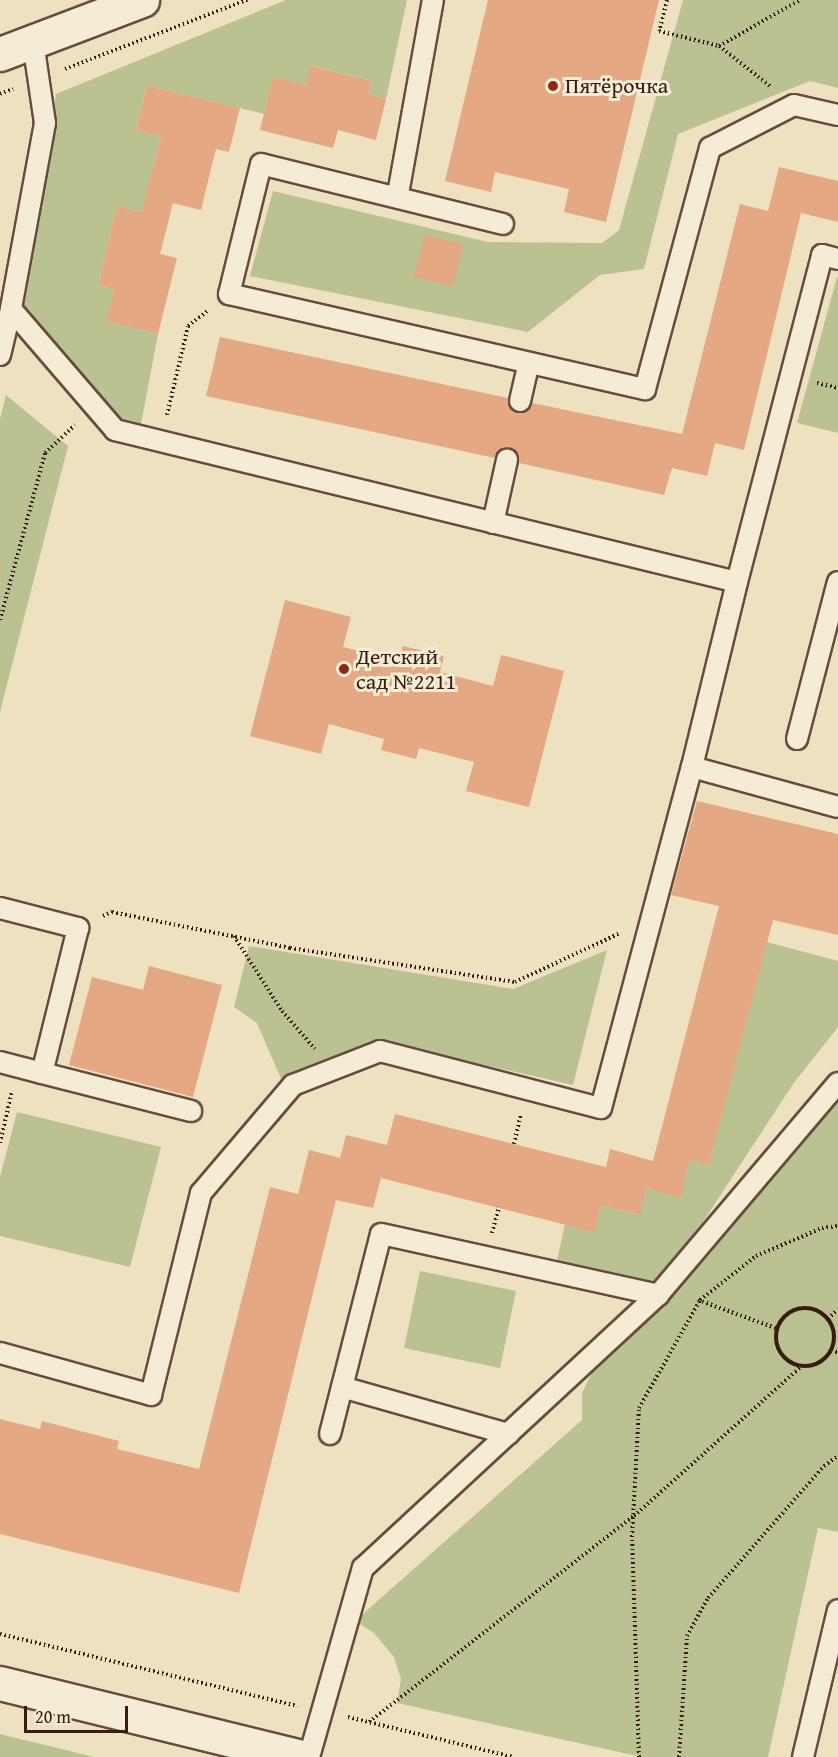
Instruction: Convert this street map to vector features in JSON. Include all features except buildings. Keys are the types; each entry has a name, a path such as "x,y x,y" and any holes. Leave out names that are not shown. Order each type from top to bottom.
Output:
{"street":[{"path":"0,54 142,0"},
{"path":"0,1683 302,1757"}],"lane":[{"path":"398,194 433,0"},
{"path":"0,356 11,309 45,123 33,42"},
{"path":"503,224 398,194 261,164 229,294 645,389 710,148 794,105 838,115"},
{"path":"0,1353 151,1395 201,1193 293,1085 380,1051 601,1108 649,920 692,767 737,582 822,255 838,259"},
{"path":"11,309 115,430 737,582"},
{"path":"520,401 529,363"},
{"path":"493,523 507,460"},
{"path":"797,739 838,582"},
{"path":"692,767 838,807"},
{"path":"0,908 78,928 42,1073"},
{"path":"9,1065 190,1111"},
{"path":"309,1757 363,1568 658,1295 838,1083"},
{"path":"330,1434 381,1234 658,1295"},
{"path":"342,1387 508,1434"},
{"path":"803,1757 838,1610"}],"path":[{"path":"0,94 247,0"},
{"path":"667,0 659,31 719,46 794,105"},
{"path":"719,46 800,0"},
{"path":"161,441 188,326 229,294"},
{"path":"0,620 45,453 95,406"},
{"path":"78,928 112,912 290,948 515,982 649,920"},
{"path":"234,935 282,1011 333,1069"},
{"path":"0,1143 9,1065"},
{"path":"639,1757 634,1516 639,1408 699,1300 756,1256 822,1227 838,1226"},
{"path":"658,1295 699,1300 778,1329"},
{"path":"811,1308 828,1319 834,1331 831,1351 820,1362 802,1366 792,1363 779,1348 778,1329 789,1312 811,1308"},
{"path":"828,1319 838,1309"},
{"path":"831,1351 838,1352"},
{"path":"369,1722 634,1516 802,1366"},
{"path":"680,1757 687,1636 708,1598 824,1466 838,1456"},
{"path":"0,1634 513,1757"}],"green space":[{"path":"286,0 407,0 386,99 369,94 372,81 312,66 306,85 273,78 264,114 147,86 136,130 161,136 153,167 158,216 117,206 98,285 114,289 107,321 158,334 141,424 119,420 22,304 56,94"},
{"path":"683,0 838,0 838,88 810,81 678,134 644,269 600,275 528,332 250,276 273,191 488,242 602,243 619,230"},
{"path":"838,277 838,433 797,423"},
{"path":"6,395 68,446 0,712 0,419"},
{"path":"767,942 838,961 838,1027 793,1084 699,1228 655,1286 556,1265 565,1224 601,1205 639,1215 646,1188 680,1197 690,1160 709,1164"},
{"path":"249,946 513,989 607,950 573,1085 383,1042 310,1065 282,1081 257,1023 234,1007"},
{"path":"838,1093 838,1532 818,1528 768,1757 642,1757 397,1703 401,1679 394,1657 374,1633 355,1621 582,1420 582,1393 591,1374"},
{"path":"17,1112 161,1147 130,1267 0,1236 0,1177"},
{"path":"420,1271 516,1291 500,1368 404,1348"},
{"path":"0,1734 94,1757 0,1757"}],"place":[{"name":"Пятёрочка","path":"553,86"},
{"name":"Детский сад №2211","path":"344,669"}]}
